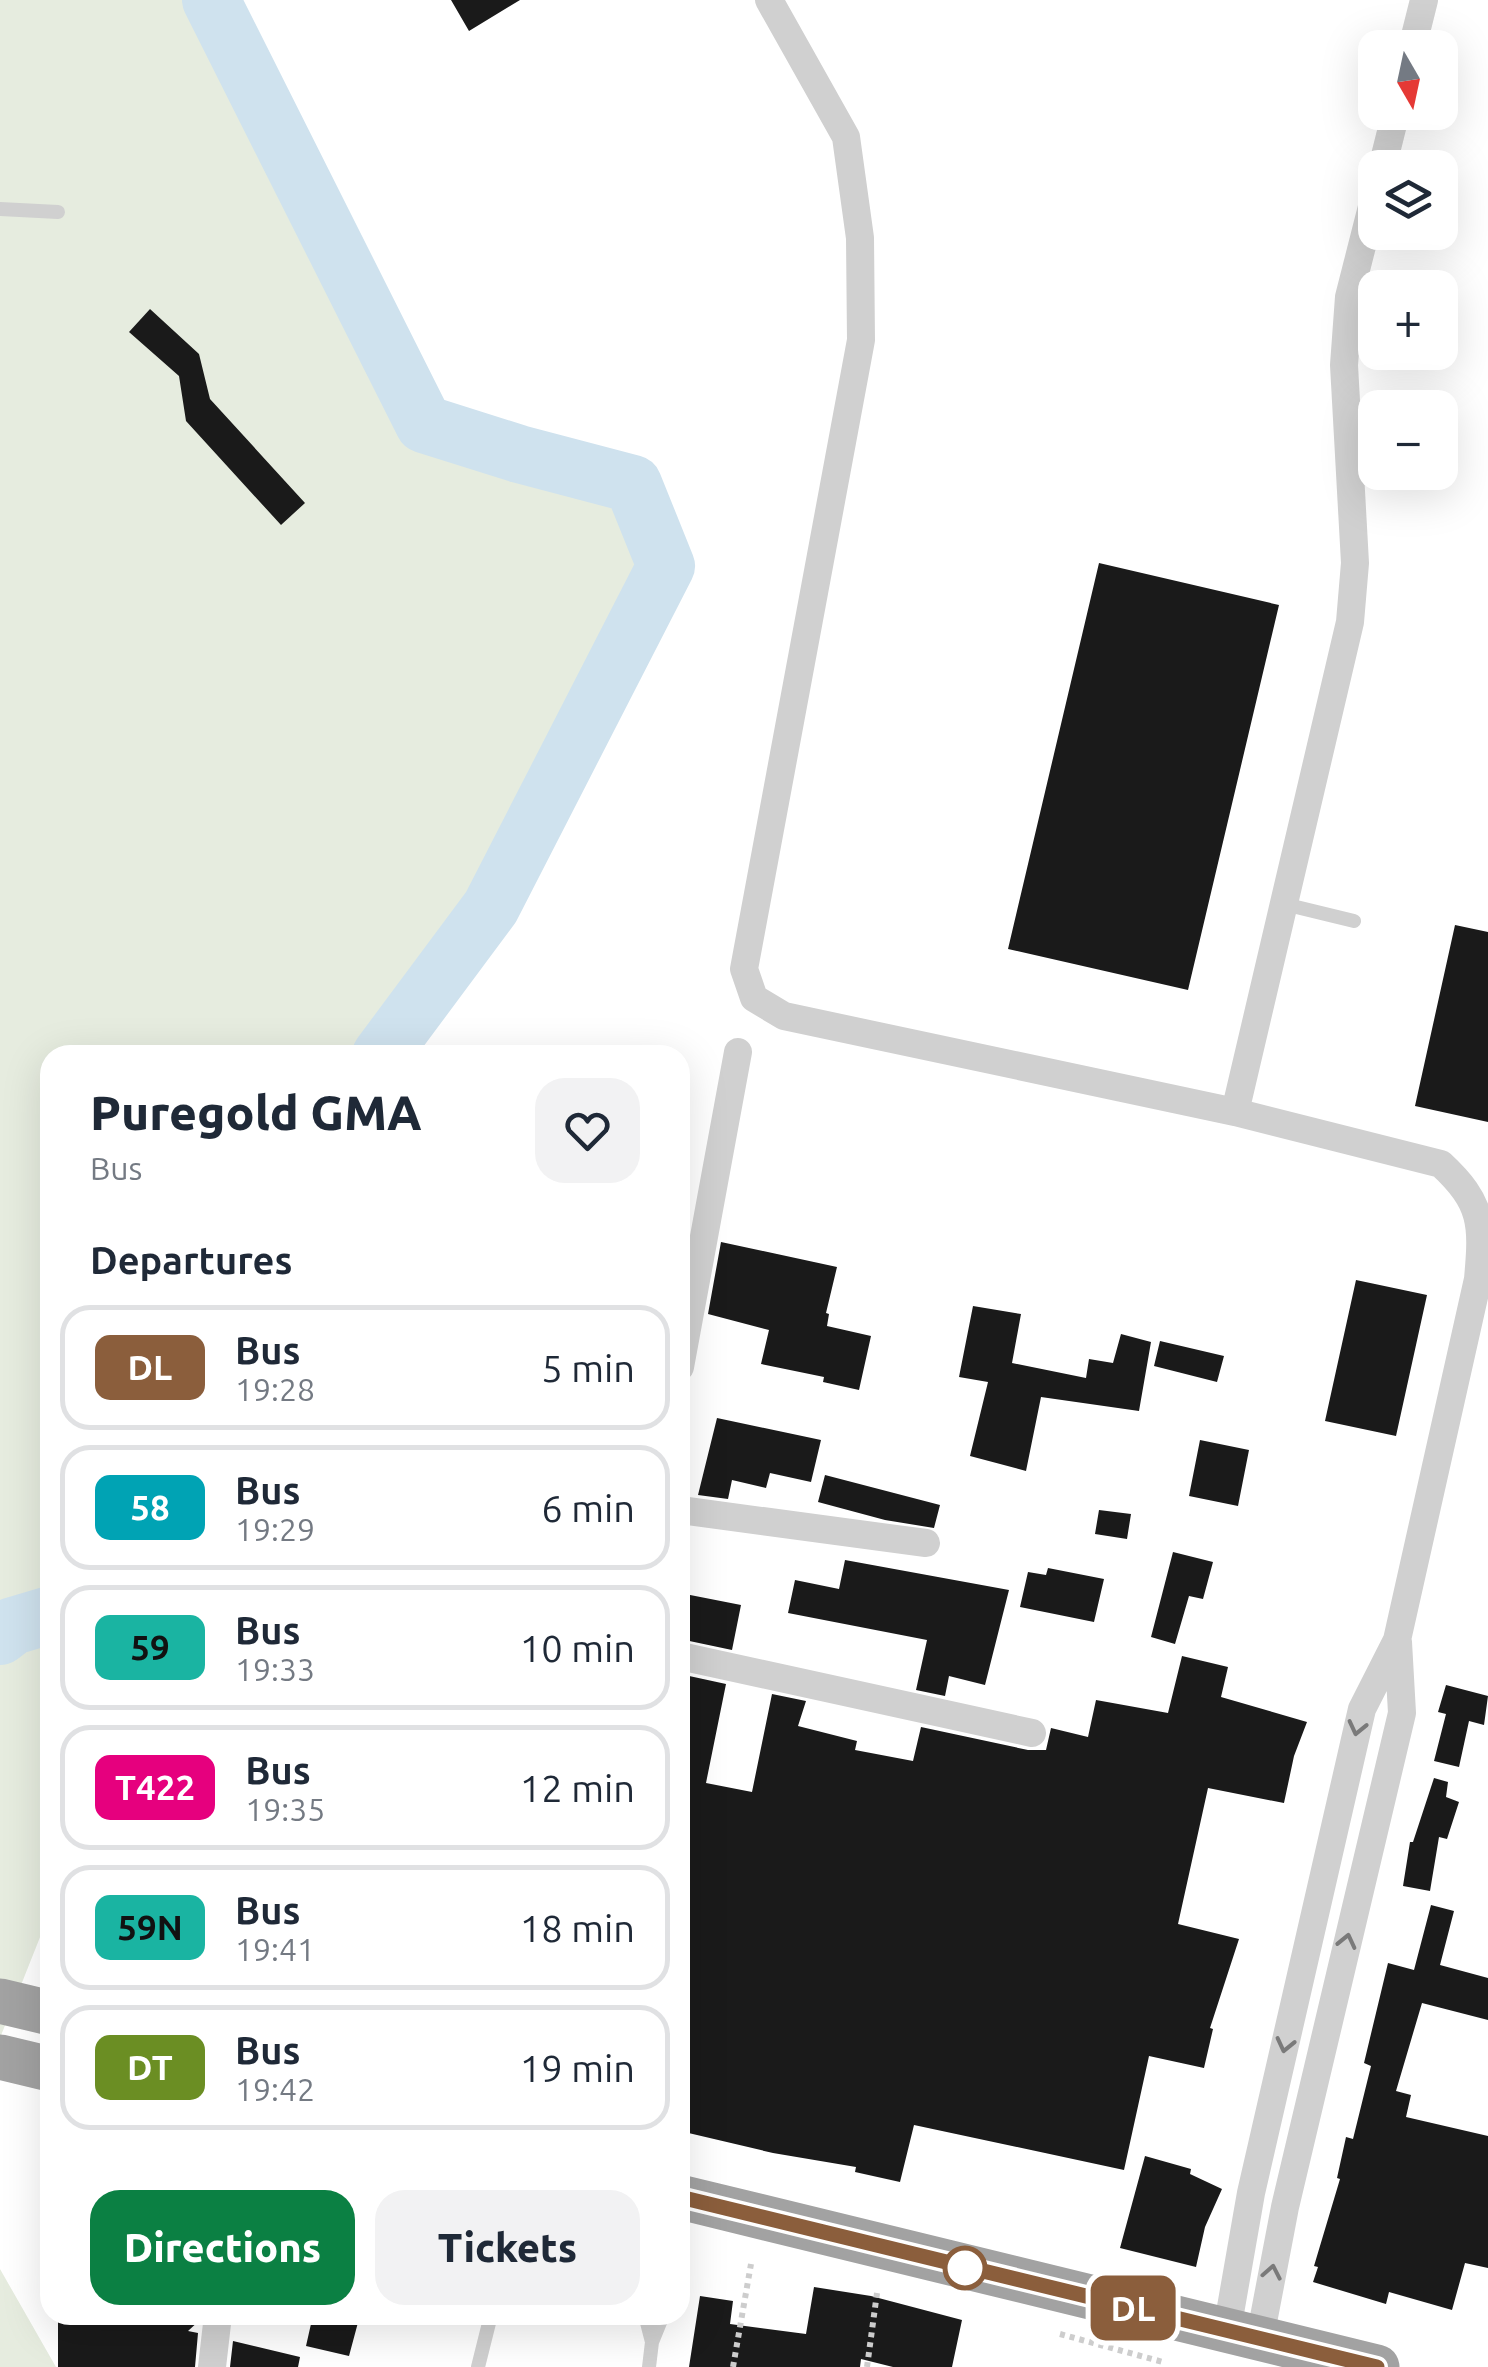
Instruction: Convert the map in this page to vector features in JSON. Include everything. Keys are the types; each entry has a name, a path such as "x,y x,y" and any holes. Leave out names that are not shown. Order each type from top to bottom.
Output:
{"highway":[{"path":"0,2001 40,2011"},
{"path":"0,2057 40,2067"},
{"path":"690,2214 1378,2367"}],"street":[{"path":"769,0 846,138 860,238 861,340 744,969 754,998 784,1016 1236,1112 1441,1164 1466,1187 1478,1214 1482,1240 1478,1279 1398,1640 1362,1708 1251,2192 1266,2345"},
{"path":"1416,30 1424,0"},
{"path":"1236,1112 1350,622 1355,563 1344,366 1350,297 1362,250"},
{"path":"690,1313 738,1052"},
{"path":"690,1511 926,1543"},
{"path":"1266,2345 1284,2206 1402,1713 1398,1640"},
{"path":"690,1658 1032,1732"},
{"path":"212,2367 217,2325"}],"lane":[{"path":"0,209 58,212"},
{"path":"1284,904 1354,921"},
{"path":"478,2367 488,2325"},
{"path":"648,2325 652,2342"},
{"path":"649,2367 659,2325"}],"path":[{"path":"734,2367 751,2264"},
{"path":"867,2367 877,2293"},
{"path":"1060,2334 1163,2362"}],"shaded area":[{"path":"0,0 198,0 416,436 620,494 652,563 478,904 369,1044 40,1045 40,1937 0,2038 0,1618 7,1616 0,1616"},
{"path":"0,2269 56,2367 0,2367"}],"building":[{"path":"451,0 520,0 469,31"},
{"path":"150,309 199,354 210,399 305,503 281,525 186,421 179,376 129,332"},
{"path":"1099,563 1279,605 1188,990 1008,949"},
{"path":"1455,925 1488,932 1488,1122 1415,1106"},
{"path":"721,1242 837,1267 826,1313 827,1326 871,1336 859,1390 823,1382 824,1377 761,1364 769,1330 708,1314"},
{"path":"1356,1280 1427,1295 1396,1436 1325,1421"},
{"path":"973,1306 1021,1314 1012,1363 1086,1378 1089,1359 1113,1363 1121,1334 1151,1342 1139,1411 1041,1397 1026,1471 970,1456 988,1382 959,1377"},
{"path":"1160,1341 1224,1356 1217,1382 1154,1366"},
{"path":"717,1418 821,1440 811,1482 770,1473 766,1488 732,1480 728,1499 698,1495"},
{"path":"1200,1440 1249,1450 1238,1506 1189,1496"},
{"path":"825,1475 940,1505 934,1528 818,1502"},
{"path":"1099,1510 1131,1514 1127,1539 1095,1534"},
{"path":"1173,1552 1213,1562 1203,1599 1189,1596 1175,1644 1151,1637"},
{"path":"845,1560 1009,1590 985,1685 949,1676 945,1696 916,1690 927,1640 788,1613 795,1580 839,1589"},
{"path":"1048,1568 1104,1579 1094,1622 1020,1607 1028,1572 1046,1575"},
{"path":"690,1595 741,1605 732,1650 690,1641"},
{"path":"1182,1656 1228,1667 1221,1697 1307,1722 1294,1756 1284,1803 1208,1788 1178,1924 1239,1939 1210,2028 1213,2029 1204,2068 1149,2056 1124,2170 914,2125 900,2182 855,2172 856,2167 690,2133 690,1676 726,1684 706,1783 752,1792 772,1694 806,1701 798,1726 857,1741 855,1750 913,1761 921,1727 1028,1750 1046,1750 1051,1728 1088,1737 1096,1700 1168,1713"},
{"path":"1446,1685 1488,1696 1484,1725 1469,1721 1459,1767 1434,1761 1446,1714 1438,1712"},
{"path":"1434,1778 1448,1782 1446,1797 1459,1802 1447,1839 1439,1837 1430,1891 1403,1886 1410,1842"},
{"path":"1431,1905 1454,1911 1440,1965 1488,1978 1488,2020 1422,2003 1396,2091 1411,2095 1406,2117 1488,2136 1488,2268 1465,2263 1452,2310 1389,2292 1386,2304 1313,2282 1318,2267 1314,2266 1340,2179 1337,2178 1346,2137 1353,2139 1371,2066 1364,2063 1388,1963 1414,1970"},
{"path":"1145,2156 1191,2169 1190,2174 1222,2189 1205,2227 1196,2267 1120,2248"},
{"path":"814,2287 871,2296 962,2320 952,2367 893,2367 861,2359 860,2367 689,2367 700,2296 733,2301 730,2324 806,2334"},
{"path":"58,2325 195,2325 188,2331 198,2333 195,2367 58,2367"},
{"path":"311,2325 357,2325 349,2356 306,2346"},
{"path":"233,2341 300,2357 298,2367 230,2367"}],"waterway":[{"path":"211,0 424,424 633,484 666,566 491,907 388,1045"},
{"path":"0,1636 13,1626 40,1618"}],"bus line":[{"name":"DL","path":"690,2200 1377,2367"}]}
